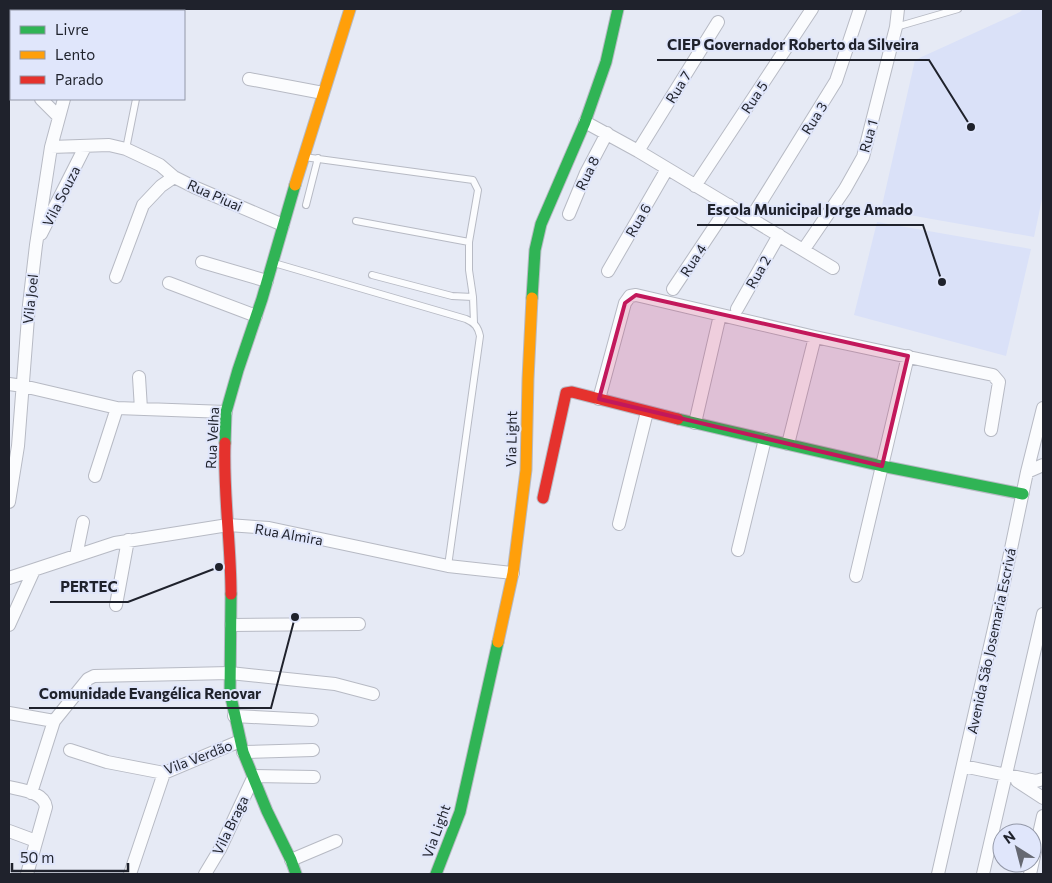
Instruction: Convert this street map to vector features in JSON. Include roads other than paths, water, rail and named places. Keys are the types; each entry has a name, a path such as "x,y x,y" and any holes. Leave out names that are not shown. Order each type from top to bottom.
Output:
{"street":[{"name":"Rua Velha","path":"296,874 267,811 242,746 230,693 231,569 224,465 226,412 350,9"},
{"name":"Via Light","path":"436,874 460,812 513,573 526,470 528,380 535,250 541,224 585,122 606,62 618,9"},
{"name":"Rua 5","path":"695,186 810,9"},
{"name":"Rua 3","path":"751,218 836,82 860,9"},
{"name":"Rua 1","path":"804,249 845,189 863,157 896,27 898,9"},
{"name":"Rua 7","path":"638,151 718,22"},
{"path":"249,79 323,93"},
{"path":"42,100 58,116"},
{"name":"Vila Joel","path":"9,502 18,446 28,305 36,245 51,147 64,100"},
{"path":"585,122 638,151 833,268"},
{"name":"Rua 8","path":"569,214 586,173 607,133"},
{"path":"51,147 109,146 126,149 160,166 174,176"},
{"name":"Vila Souza","path":"36,245 86,147"},
{"name":"Rua 6","path":"608,271 667,169"},
{"name":"Rua Piuai","path":"116,277 143,205 161,186 174,176 194,187 283,225"},
{"name":"Rua 4","path":"673,289 729,205"},
{"name":"Rua 2","path":"737,309 779,235"},
{"path":"202,262 267,281"},
{"path":"169,283 256,316"},
{"path":"599,399 625,303 630,296 641,296 815,337 996,376 999,382 991,430"},
{"path":"695,423 720,315"},
{"path":"788,444 815,337"},
{"path":"856,576 908,356"},
{"path":"138,376 141,409"},
{"path":"9,384 117,408 226,412"},
{"path":"543,498 564,395 572,392 647,412 882,466 1023,494"},
{"path":"95,476 117,408"},
{"name":"Avenida São Josemaria Escrivá","path":"938,874 1027,472 1043,409"},
{"path":"619,524 647,412"},
{"path":"738,550 766,439"},
{"path":"1027,472 1043,465"},
{"path":"76,556 83,522"},
{"name":"Rua Almira","path":"9,578 115,543 228,525 269,528 448,566 513,573"},
{"path":"116,605 128,540"},
{"path":"9,626 34,570"},
{"path":"983,874 1043,614"},
{"path":"231,625 359,624"},
{"path":"31,793 54,721 88,679 94,676 230,673 335,684 373,694"},
{"path":"9,713 54,721"},
{"path":"234,716 312,720"},
{"path":"242,746 313,750"},
{"name":"Vila Verdão","path":"70,750 107,762 164,773 242,746"},
{"path":"963,766 1036,781 1043,779"},
{"path":"130,874 164,773"},
{"path":"1006,775 1043,798"},
{"path":"254,776 314,776"},
{"name":"Vila Braga","path":"204,874 220,849 254,776"},
{"path":"9,787 43,798 46,807 27,874"},
{"path":"1030,874 1043,816"},
{"path":"9,831 36,842"},
{"path":"291,860 336,841"}],"lane":[{"path":"896,27 958,9"},
{"path":"126,149 136,100"},
{"path":"303,157 473,180 478,190 470,242 469,270 474,323 480,336 448,566"},
{"path":"306,205 318,158"},
{"path":"356,220 470,242"},
{"path":"273,262 466,319 474,323"},
{"path":"372,275 452,296 473,297"}],"place":[{"name":"CIEP Governador Roberto da Silveira","path":"971,127"},
{"name":"Escola Municipal Jorge Amado","path":"942,282"},
{"name":"PERTEC","path":"219,567"},
{"name":"Comunidade Evangélica Renovar","path":"295,617"}]}
